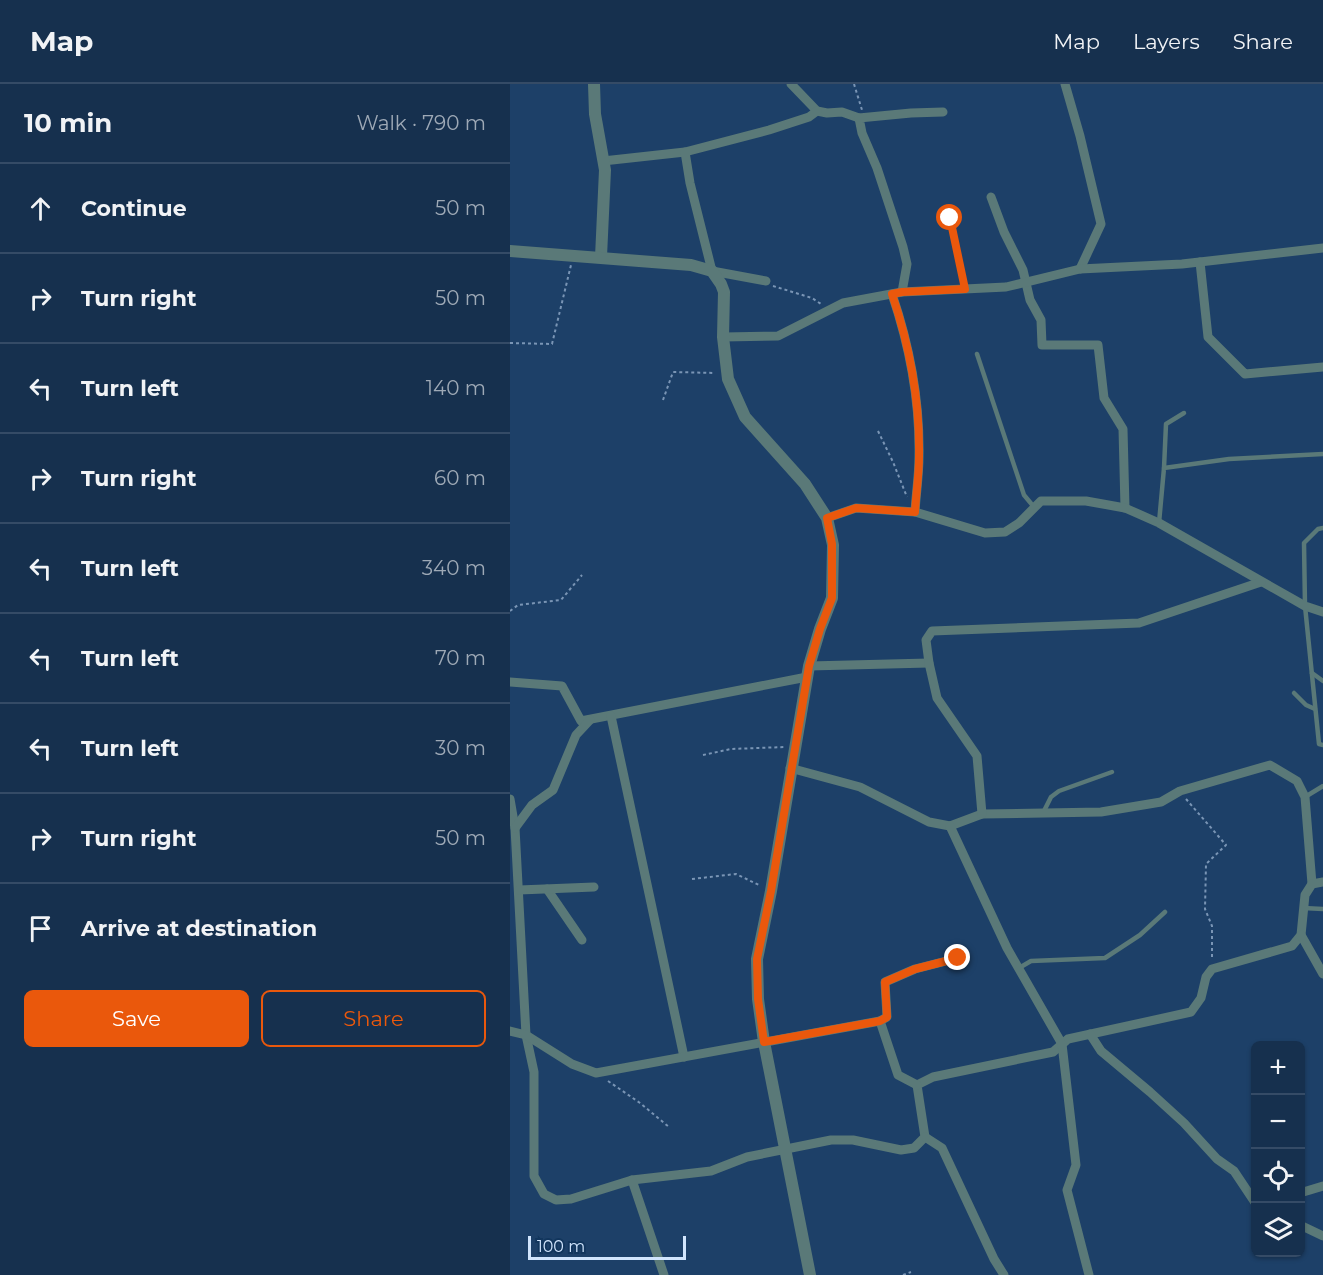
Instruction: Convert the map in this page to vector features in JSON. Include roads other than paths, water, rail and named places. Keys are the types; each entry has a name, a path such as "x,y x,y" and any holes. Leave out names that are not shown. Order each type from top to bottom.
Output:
{"street":[{"path":"594,84 595,114 604,170 601,257"},
{"path":"791,84 817,111 827,113 842,111 862,118 943,112"},
{"path":"1065,84 1101,224 1080,269"},
{"path":"603,161 685,152 769,130 809,117 817,111"},
{"path":"862,118 862,133 877,168 907,264 897,293 915,381 919,456 912,512"},
{"path":"685,152 690,183 712,271 724,292 723,337 727,373 745,417 805,484 827,518 832,544 832,598 808,671 771,891 757,959 758,999 764,1042 810,1275"},
{"path":"990,197 1023,270 1030,300 1041,320 1042,345 1098,345 1104,398 1123,429 1125,508"},
{"path":"723,337 778,336 843,303 897,293 1006,287 1080,269 1200,262 1323,248"},
{"path":"510,251 691,264 712,271 766,281"},
{"path":"1200,262 1208,337 1245,374 1323,367"},
{"path":"827,518 856,508 912,512 985,534 1005,532 1019,523 1041,501 1086,501 1125,508 1160,523 1305,606 1323,612"},
{"path":"982,814 977,756 937,698 926,640 932,631 1139,623 1261,582"},
{"path":"510,682 561,686 581,721 808,671 929,663"},
{"path":"611,716 684,1057"},
{"path":"515,828 532,805 554,790 576,735 591,719"},
{"path":"790,768 860,787 929,822 950,826 982,814 1101,812 1161,802 1180,791 1270,765 1297,781 1305,796 1312,884 1305,895 1301,935 1323,974"},
{"path":"510,799 515,828 526,1035 534,1072 534,1176 544,1194 556,1200 571,1199 632,1180 711,1171 747,1157 831,1140 853,1140 901,1150 914,1148 925,1137"},
{"path":"950,826 1007,948 1062,1044 1076,1165 1067,1190 1089,1275"},
{"path":"1312,884 1323,882"},
{"path":"519,890 594,887"},
{"path":"547,889 582,940"},
{"path":"917,1085 933,1077 1053,1052 1068,1039 1191,1012 1201,998 1206,977 1212,969 1292,945 1301,935"},
{"path":"510,1032 526,1035 572,1064 596,1072 880,1021 887,1017 885,982 915,969 958,958"},
{"path":"880,1021 898,1075 917,1085"},
{"path":"1090,1034 1101,1051 1184,1123 1216,1159 1234,1171 1255,1203"},
{"path":"917,1085 925,1137 942,1149 994,1259 1004,1275"},
{"path":"632,1180 664,1275"},
{"path":"1305,1191 1323,1186"},
{"path":"1305,1227 1323,1236"}],"lane":[{"path":"977,354 1024,495 1034,507"},
{"path":"1160,523 1166,424 1184,413"},
{"path":"1164,468 1229,459 1323,454"},
{"path":"1323,528 1318,529 1304,543 1305,606 1319,744 1323,745"},
{"path":"1312,673 1323,681"},
{"path":"1294,693 1306,705 1316,709"},
{"path":"1043,813 1051,797 1059,791 1112,772"},
{"path":"1305,796 1323,786"},
{"path":"1303,909 1323,909"},
{"path":"1019,968 1031,961 1105,958 1140,935 1165,912"}]}
